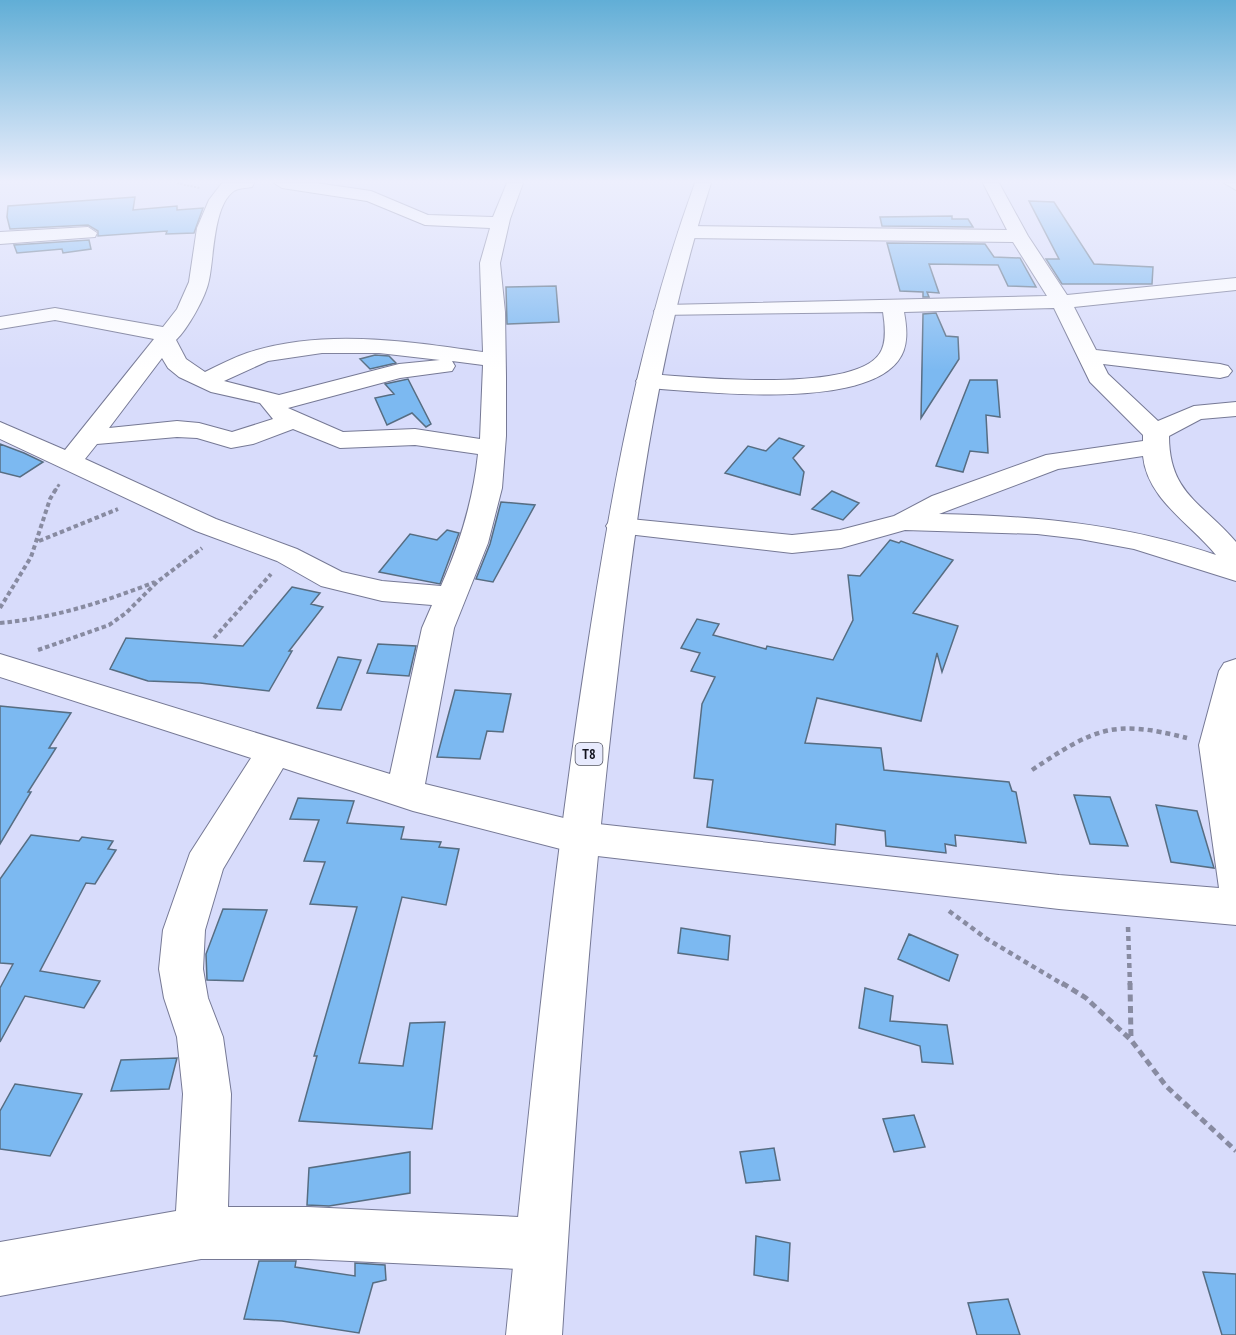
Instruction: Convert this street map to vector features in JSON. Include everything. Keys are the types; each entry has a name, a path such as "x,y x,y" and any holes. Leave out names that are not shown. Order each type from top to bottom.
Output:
{"street":[{"path":"78,466 88,436 167,337 195,294 203,245"},
{"path":"405,793 438,628 474,543 488,488 492,448 486,359 494,312 490,263 494,245"},
{"name":"T8","path":"534,1335 560,1012 590,746 620,526 637,424 683,245"},
{"path":"1025,245 1061,302 1090,356 1098,377 1128,404 1157,449 1164,482 1225,532 1229,550 1236,564"},
{"path":"665,311 893,304 1061,302 1236,284"},
{"path":"897,335 933,315 946,303"},
{"path":"648,381 812,387 850,381 879,369 889,359 897,335 893,304"},
{"path":"0,323 62,315 167,337"},
{"path":"167,337 176,363 204,381 219,387 268,398 284,412 340,441 415,436 492,448"},
{"path":"204,381 264,355 320,346 379,345 486,359"},
{"path":"1090,356 1220,371"},
{"path":"88,436 177,429 237,440 250,438 284,412 399,371 486,359"},
{"path":"1128,404 1207,410 1236,409"},
{"path":"620,526 792,544 841,539 904,522 942,502 1056,461 1157,449 1178,417 1207,410"},
{"path":"0,430 148,496 206,525 287,555 332,579 382,591 451,597"},
{"path":"904,522 1047,526 1083,530 1175,550 1236,572"},
{"path":"2,665 405,793 580,838 910,876 1236,907"},
{"path":"1236,671 1217,746 1236,882"},
{"path":"201,1233 207,1094 200,1037 186,998 181,969 184,930 204,865 274,752"},
{"path":"0,1269 201,1233 308,1233 541,1244"}],"path":[{"path":"0,609 38,542 47,509 56,488 78,466"},
{"path":"38,542 148,496"},
{"path":"2,665 33,651 109,625 126,613 157,582 225,531"},
{"path":"214,638 287,555"},
{"path":"0,623 22,622 68,612 157,582"},
{"path":"1032,770 1075,742 1113,728 1142,728 1217,746"},
{"path":"910,876 956,917 987,939 1086,998 1131,1040 1166,1086 1236,1151"},
{"path":"1128,898 1131,1040"}],"building":[{"path":"14,245 90,245 91,249 63,253 62,249 17,253"},
{"path":"888,245 986,245 994,257 1020,258 1036,287 1008,286 998,265 929,264 939,293 927,292 929,297 923,297 923,292 900,291"},
{"path":"1052,245 1082,245 1094,264 1153,267 1152,284 1062,284 1046,259 1059,259"},
{"path":"556,286 559,322 507,324 506,287"},
{"path":"936,313 946,336 958,337 959,359 921,418 923,314"},
{"path":"375,355 389,356 396,363 370,369 360,359"},
{"path":"408,379 431,424 426,427 412,413 387,425 375,398 394,394 385,384"},
{"path":"970,380 997,380 1000,417 986,415 988,453 970,451 963,472 936,466"},
{"path":"779,438 804,446 793,458 804,472 800,495 725,473 748,446 766,451"},
{"path":"0,444 43,462 20,477 0,472"},
{"path":"832,491 859,503 843,520 812,509"},
{"path":"501,502 535,505 493,582 476,579 490,544"},
{"path":"447,530 459,533 440,584 379,572 410,534 437,540"},
{"path":"890,540 899,543 901,541 953,560 913,613 958,626 942,672 937,653 921,721 817,698 805,743 881,748 884,770 1009,782 1012,791 1016,792 1026,843 955,835 956,846 945,844 946,853 886,846 885,831 836,824 835,845 707,827 713,780 694,778 702,704 715,677 691,671 700,653 681,648 697,619 719,624 713,635 766,649 767,646 833,660 853,620 848,575 860,576"},
{"path":"292,587 320,593 311,604 323,607 289,651 292,651 269,691 200,683 148,681 110,669 126,638 243,646"},
{"path":"378,644 416,646 409,676 367,673"},
{"path":"338,657 361,660 341,710 317,708"},
{"path":"455,690 511,694 503,732 487,731 480,759 437,757"},
{"path":"0,706 71,713 49,748 56,748 28,792 31,792 0,844"},
{"path":"1074,795 1110,797 1128,846 1090,844"},
{"path":"298,798 354,801 347,823 404,827 401,839 441,842 439,847 459,849 446,905 402,897 359,1063 403,1066 410,1023 445,1022 432,1129 299,1121 317,1056 314,1056 357,907 310,904 325,862 304,861 319,820 290,819"},
{"path":"1156,805 1197,811 1214,868 1171,862"},
{"path":"31,835 79,841 82,837 113,841 108,849 116,850 95,884 86,883 40,971 100,981 84,1008 25,996 0,1042 0,988 13,964 0,963 0,879"},
{"path":"223,909 267,910 243,981 207,980 206,954"},
{"path":"681,928 730,936 728,960 678,953"},
{"path":"909,934 958,955 949,981 898,959"},
{"path":"865,988 893,996 890,1021 947,1025 953,1064 922,1062 920,1046 859,1028"},
{"path":"177,1058 169,1089 111,1091 121,1060"},
{"path":"15,1084 82,1094 50,1156 0,1149 0,1111"},
{"path":"914,1115 925,1147 894,1152 883,1119"},
{"path":"774,1148 780,1180 746,1183 740,1152"},
{"path":"410,1152 410,1193 329,1206 307,1205 309,1168"},
{"path":"756,1236 790,1243 788,1281 754,1275"},
{"path":"259,1261 296,1261 295,1267 355,1276 355,1263 385,1265 386,1280 373,1283 359,1333 282,1321 244,1319"},
{"path":"1203,1272 1236,1274 1236,1335 1222,1335"},
{"path":"1008,1299 1020,1335 977,1335 968,1303"}]}
